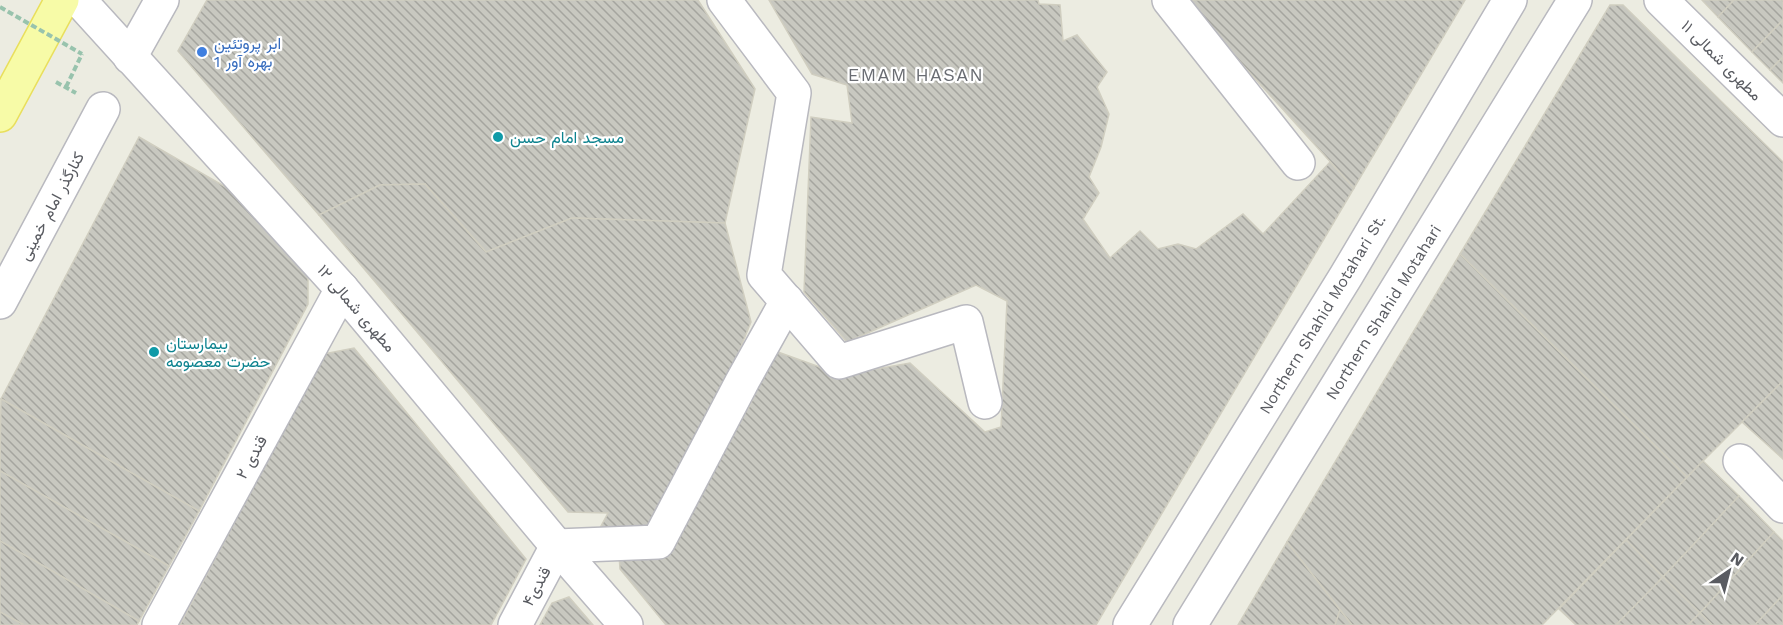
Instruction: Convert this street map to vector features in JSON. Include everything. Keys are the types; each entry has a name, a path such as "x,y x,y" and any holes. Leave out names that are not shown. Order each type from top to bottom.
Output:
{"main road":[{"path":"0,115 62,0"}],"street":[{"name":"مطهری شمالی ۱۲","path":"78,0 342,289 626,625"},
{"path":"130,57 162,0"},
{"path":"724,0 794,93 764,274 839,362 966,322 985,402"},
{"path":"1169,0 1298,162"},
{"name":"Northern Shahid Motahari St.","path":"1130,625 1346,276 1510,0"},
{"name":"Northern Shahid Motahari","path":"1190,625 1575,0"},
{"name":"مطهری شمالی ۱۱","path":"1661,0 1783,120"},
{"name":"کنارگذر امام خمینی","path":"0,302 103,110"},
{"name":"قندی ۲","path":"159,625 342,289"},
{"path":"557,546 658,542 787,301"},
{"path":"1740,461 1783,506"},
{"name":"قندی۴","path":"515,625 557,546"}],"path":[{"path":"0,8 82,54 66,87"}],"building":[{"name":"مسجد امام حسن","path":"207,0 698,0 755,89 725,223 572,218 486,252 425,184 380,185 319,215 178,51"},
{"path":"769,0 1038,0 1039,4 1060,5 1063,41 1077,35 1107,72 1097,87 1109,114 1101,147 1089,177 1099,193 1083,219 1110,258 1140,231 1158,249 1178,244 1196,249 1243,214 1263,234 1330,162 1354,188 1096,625 666,625 620,569 619,554 600,528 608,513 568,512 319,215 380,185 425,184 486,252 572,218 725,223 751,322 724,388 748,409 775,351 842,375 910,363 985,432 1001,427 1007,301 976,285 847,342 804,292 811,117 852,123 847,85 812,74"},
{"path":"1184,0 1465,0 1354,188"},
{"path":"1702,0 1734,0 1718,17"},
{"path":"1734,0 1783,0 1783,20 1752,52 1718,17"},
{"path":"1610,5 1623,5 1783,162 1783,381 1687,477 1460,254"},
{"path":"1783,20 1783,57 1770,70 1752,52"},
{"path":"1783,57 1783,83 1770,70"},
{"name":"بیمارستان حضرت معصومه","path":"139,137 231,190 308,270 308,304 199,511 1,399"},
{"path":"1460,254 1687,477 1542,625 1352,625 1287,542"},
{"path":"354,348 526,559 491,625 180,625 324,354"},
{"path":"1783,381 1783,459 1742,422"},
{"path":"1,399 199,511 169,566 0,471"},
{"path":"1703,461 1739,496 1663,577 1626,540"},
{"path":"0,471 169,566 139,621 0,541"},
{"path":"1739,496 1774,532 1700,613 1663,577"},
{"path":"1774,532 1783,541 1783,595 1755,625 1712,625 1700,613"},
{"path":"1626,540 1663,577 1616,625 1576,625 1559,609"},
{"path":"0,541 139,621 137,625 24,625 0,612"},
{"path":"1287,542 1340,610 1335,625 1238,625"},
{"path":"1663,577 1700,613 1688,625 1616,625"},
{"path":"1783,595 1783,625 1755,625"},
{"path":"569,597 593,625 540,625 552,603"},
{"path":"1340,610 1352,625 1335,625"},
{"path":"0,612 24,625 0,625"},
{"path":"1700,613 1712,625 1688,625"}],"place":[{"name":"ابر پروتئین بهره آور 1","path":"202,52"},
{"name":"مسجد امام حسن","path":"498,137"},
{"name":"بیمارستان حضرت معصومه","path":"154,352"}],"district":[{"name":"EMAM HASAN","path":"916,75"}]}
